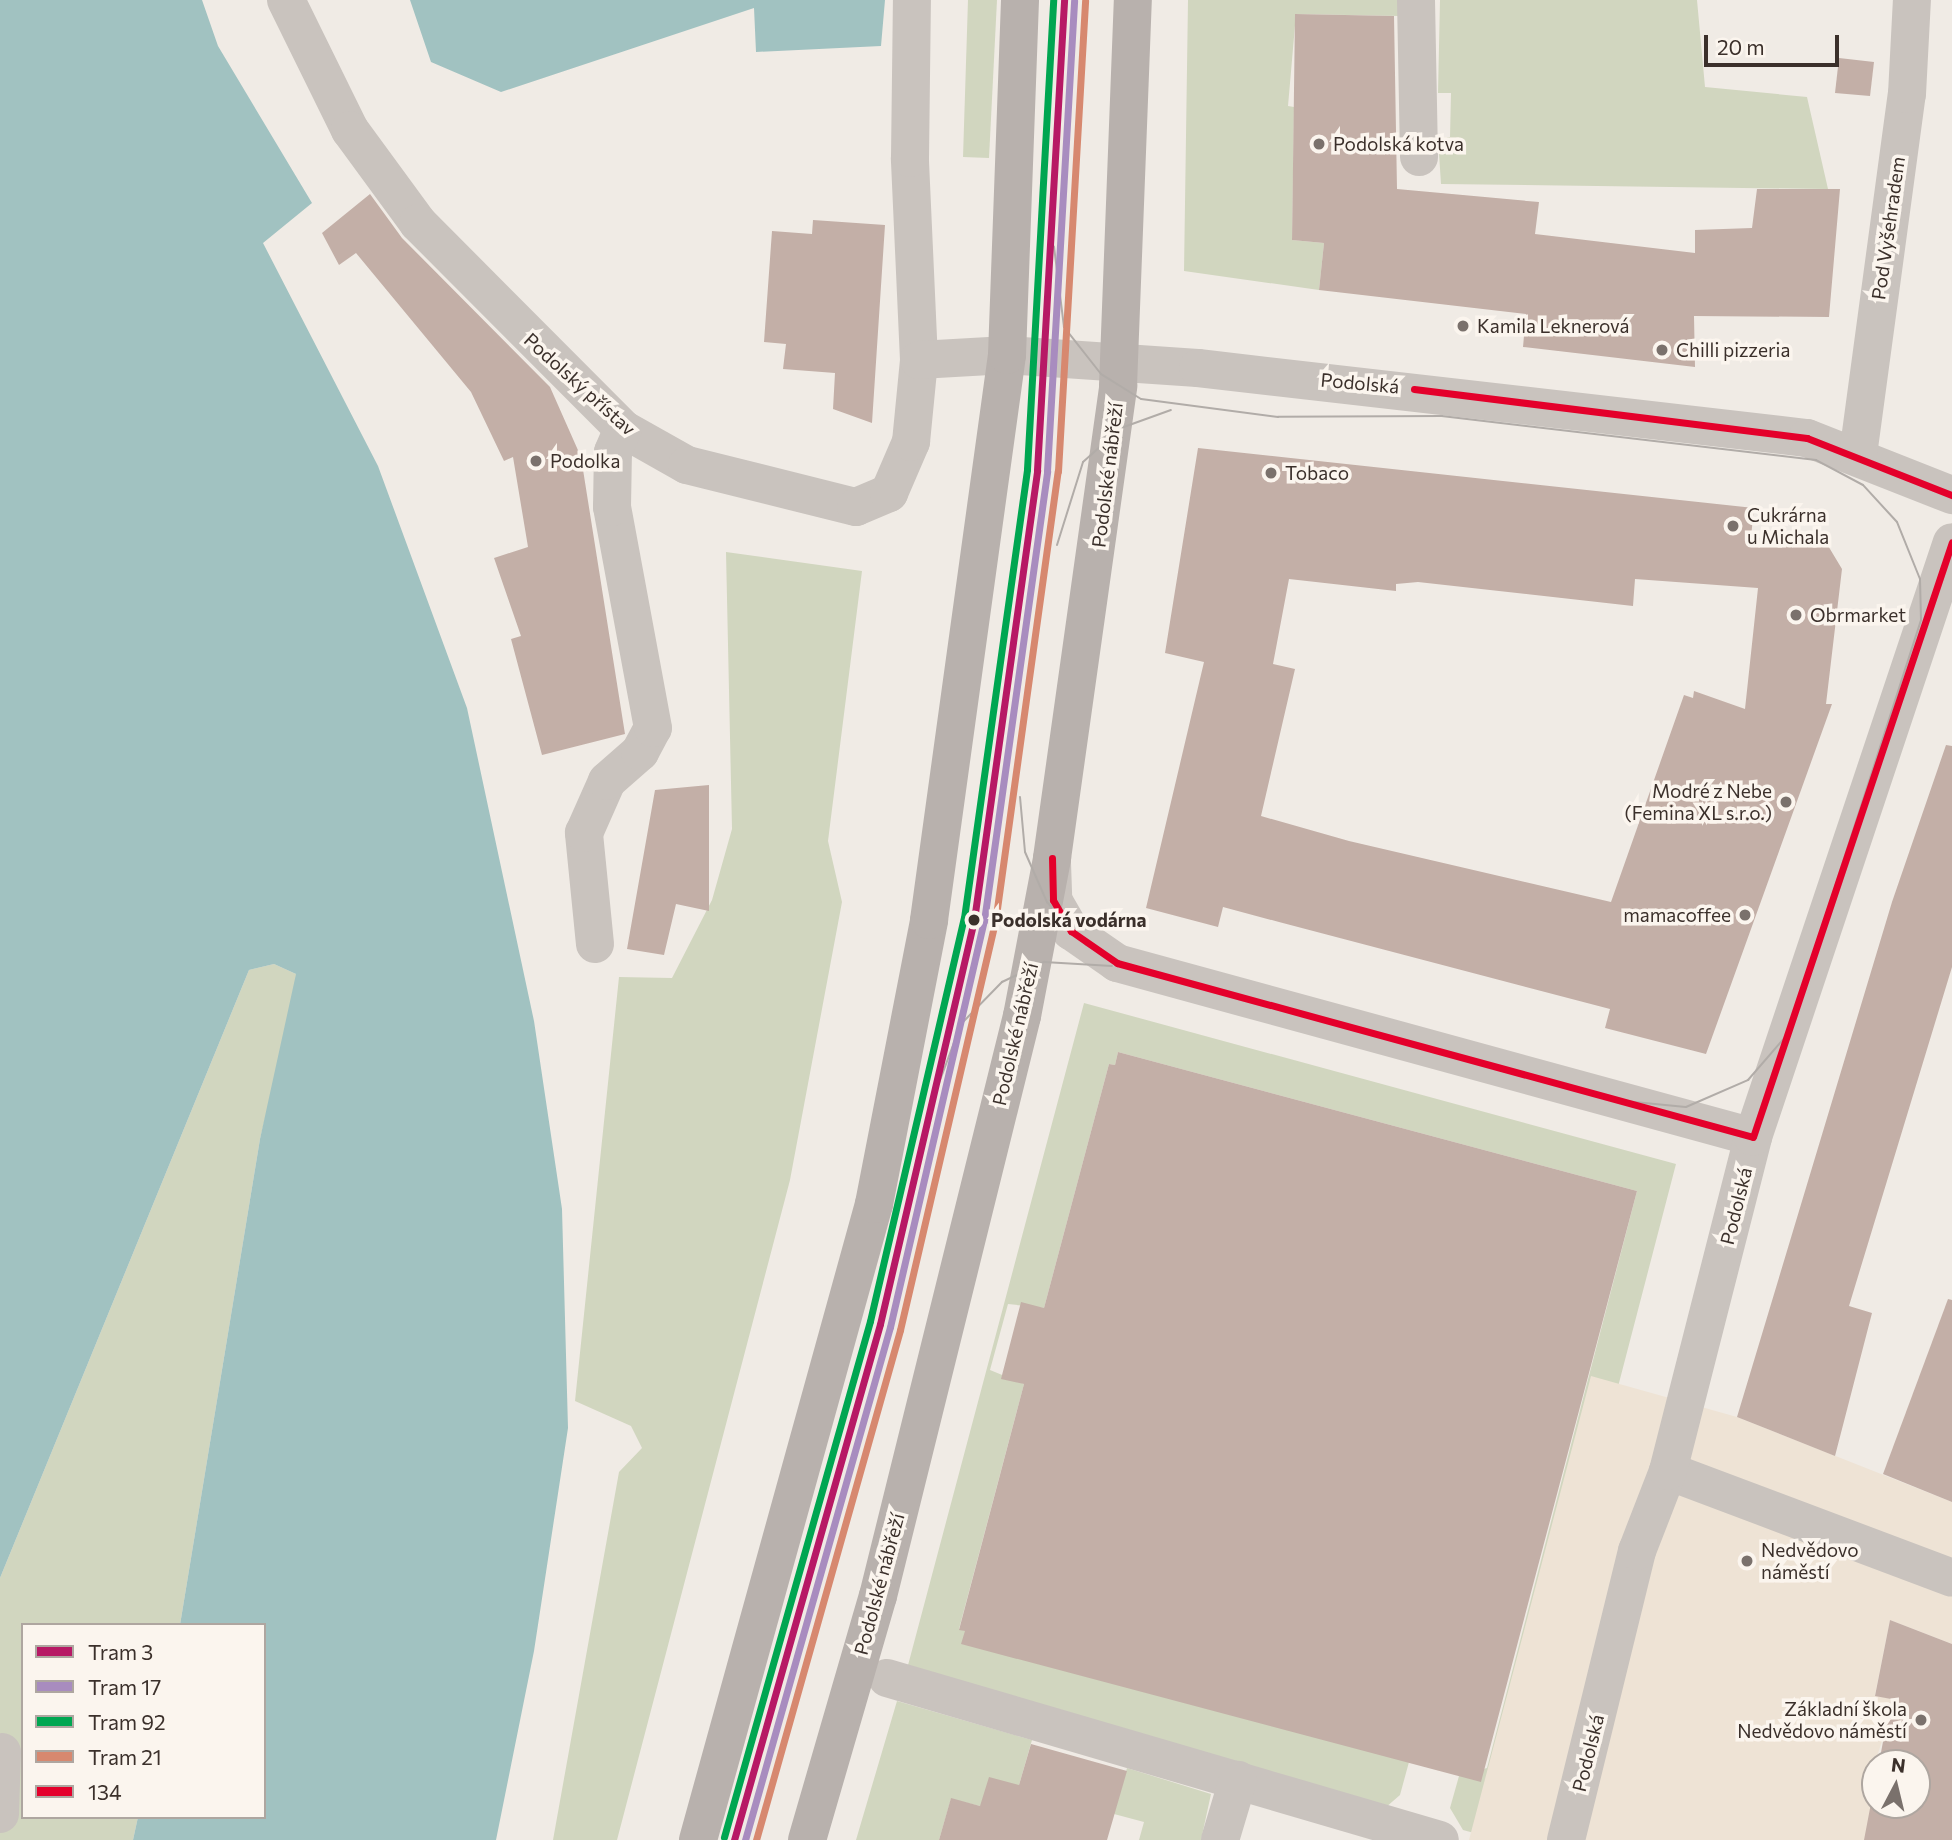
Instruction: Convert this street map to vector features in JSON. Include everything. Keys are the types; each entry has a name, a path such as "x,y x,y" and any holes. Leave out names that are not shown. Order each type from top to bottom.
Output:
{"main road":[{"path":"698,1840 874,1204 929,920 1007,355 1020,0"},
{"name":"Podolské nábřeží","path":"807,1840 878,1596 1022,1016 1052,858 1119,364 1133,0"}],"street":[{"name":"Podolský přístav","path":"286,0 350,130 418,223 623,429 687,465 856,507 889,493 899,482 911,442 919,360 910,158 912,0"},
{"path":"1416,0 1419,157"},
{"name":"Pod Vyšehradem","path":"1858,455 1907,94 1912,0"},
{"path":"919,360 1007,355"},
{"name":"Podolská","path":"1007,355 1427,390 1807,438 1858,455 1952,495"},
{"path":"595,944 584,833 607,781 640,752 653,728 612,507 613,453 623,429"},
{"name":"Podolská","path":"1566,1840 1637,1550 1668,1471 1753,1138 1952,542"},
{"path":"1052,858 1054,900 1071,931 1117,963 1753,1138"},
{"path":"1668,1471 1952,1578"},
{"path":"887,1678 1440,1840"},
{"path":"0,1814 2,1752"},
{"path":"1220,1840 1238,1780"}],"green space":[{"path":"968,0 997,0 989,158 963,157"},
{"path":"1188,0 1402,0 1399,16 1296,14 1288,106 1294,107 1292,240 1324,243 1319,290 1184,271"},
{"path":"1440,0 1697,0 1705,87 1807,97 1828,189 1441,184 1438,138 1450,137 1451,93 1438,93"},
{"path":"726,552 862,571 828,841 842,902 790,1180 617,1840 553,1840 619,1472 642,1448 631,1426 575,1401 619,977 672,978 712,900 732,829"},
{"path":"274,964 296,974 295,996 260,1139 180,1623 21,1623 21,1819 138,1819 133,1840 0,1840 0,1578 249,970"},
{"path":"1084,1003 1676,1164 1500,1840 1463,1830 1450,1808 1459,1776 1487,1768 1637,1191 1118,1052 1115,1065 1109,1064 1044,1308 1008,1304 990,1370 1024,1384 959,1629 1409,1762 1400,1795 1385,1808 907,1669"},
{"path":"897,1701 1032,1740 1019,1785 980,1806 951,1799 939,1840 856,1840"},
{"path":"1127,1768 1211,1794 1201,1840 1139,1840 1144,1822 1114,1814"}],"shaded area":[{"name":"Nedvědovo náměstí","path":"1591,1376 1737,1417 1952,1502 1952,1644 1890,1620 1875,1695 1895,1700 1879,1749 1861,1749 1861,1819 1869,1819 1867,1840 1469,1840"}],"water":[{"path":"0,0 202,0 218,46 312,203 263,243 378,466 467,708 534,1021 562,1209 568,1428 534,1651 496,1840 133,1840 138,1819 266,1819 266,1623 180,1623 260,1139 296,974 274,964 249,970 0,1578"},
{"path":"410,0 885,0 881,46 756,52 754,8 501,92 431,62"}],"building":[{"path":"1295,14 1394,16 1397,189 1539,202 1535,234 1695,253 1695,230 1752,228 1757,189 1840,189 1829,317 1694,316 1695,367 1523,347 1526,314 1319,290 1324,243 1292,240"},
{"path":"1839,58 1874,62 1870,96 1835,93"},
{"path":"370,194 402,238 550,387 581,457 625,734 542,755 511,639 521,636 494,558 528,547 513,457 504,461 471,392 356,253 339,265 322,233"},
{"path":"813,220 885,225 872,423 833,409 835,373 783,369 786,344 764,342 772,231 812,234"},
{"path":"1198,448 1754,508 1751,537 1827,544 1842,569 1826,704 1832,704 1706,1054 1605,1028 1610,1009 1223,907 1218,927 1146,908 1204,662 1165,653","holes":["1289,579 1396,591 1396,584 1418,582 1633,606 1635,579 1758,588 1745,709 1694,691 1693,698 1684,695 1611,902 1349,841 1261,816 1295,669 1273,664"]},
{"path":"1946,745 1952,746 1952,967 1849,1306 1872,1313 1835,1456 1737,1417 1892,902"},
{"path":"709,785 709,911 676,904 664,955 627,949 655,790"},
{"path":"1118,1052 1637,1191 1481,1782 961,1644 965,1631 959,1630 1024,1384 1001,1379 1021,1302 1044,1308 1109,1064 1115,1065"},
{"path":"1948,1299 1952,1300 1952,1502 1883,1474"},
{"name":"Základní škola Nedvědovo náměstí","path":"1890,1620 1952,1644 1952,1840 1864,1840 1868,1819 1931,1819 1931,1749 1882,1749 1891,1699 1875,1696"},
{"path":"1031,1744 1127,1771 1107,1840 939,1840 951,1798 980,1806 989,1777 1019,1785"}],"tram line":[{"name":"92","path":"724,1837 870,1321 964,918 1027,469 1053,0"},
{"name":"3","path":"734,1840 880,1324 974,920 1037,470 1064,0"},
{"name":"17","path":"745,1840 890,1327 984,921 1047,471 1074,1"},
{"name":"21","path":"756,1840 900,1330 995,923 1058,471 1085,1"},
{"path":"1020,797 1025,852 1047,902 1086,945 1117,963 1614,1100 1686,1107 1748,1080 1787,1035 1921,620 1920,579 1897,522 1863,485 1816,460 1442,416 1278,417 1141,399 1101,374 1064,327 1054,247"},
{"path":"1057,545 1083,462 1121,428 1171,410"},
{"path":"939,1083 961,1024 1002,982 1044,962 1112,966"}],"transit line":[{"name":"134","path":"1414,389 1807,438 1952,495"},
{"name":"134","path":"1052,858 1053,900 1071,931 1117,963 1753,1137 1952,542"}],"place":[{"name":"Podolská kotva","path":"1319,144"},
{"name":"Kamila Leknerová","path":"1463,326"},
{"name":"Chilli pizzeria","path":"1662,350"},
{"name":"Podolka","path":"536,461"},
{"name":"Tobaco","path":"1271,473"},
{"name":"Cukrárna u Michala","path":"1733,526"},
{"name":"Obrmarket","path":"1796,615"},
{"name":"Modré z Nebe (Femina XL s.r.o.)","path":"1786,802"},
{"name":"mamacoffee","path":"1745,915"},
{"name":"Podolská vodárna","path":"974,920"},
{"name":"Nedvědovo náměstí","path":"1747,1561"},
{"name":"Základní škola Nedvědovo náměstí","path":"1921,1720"}]}
